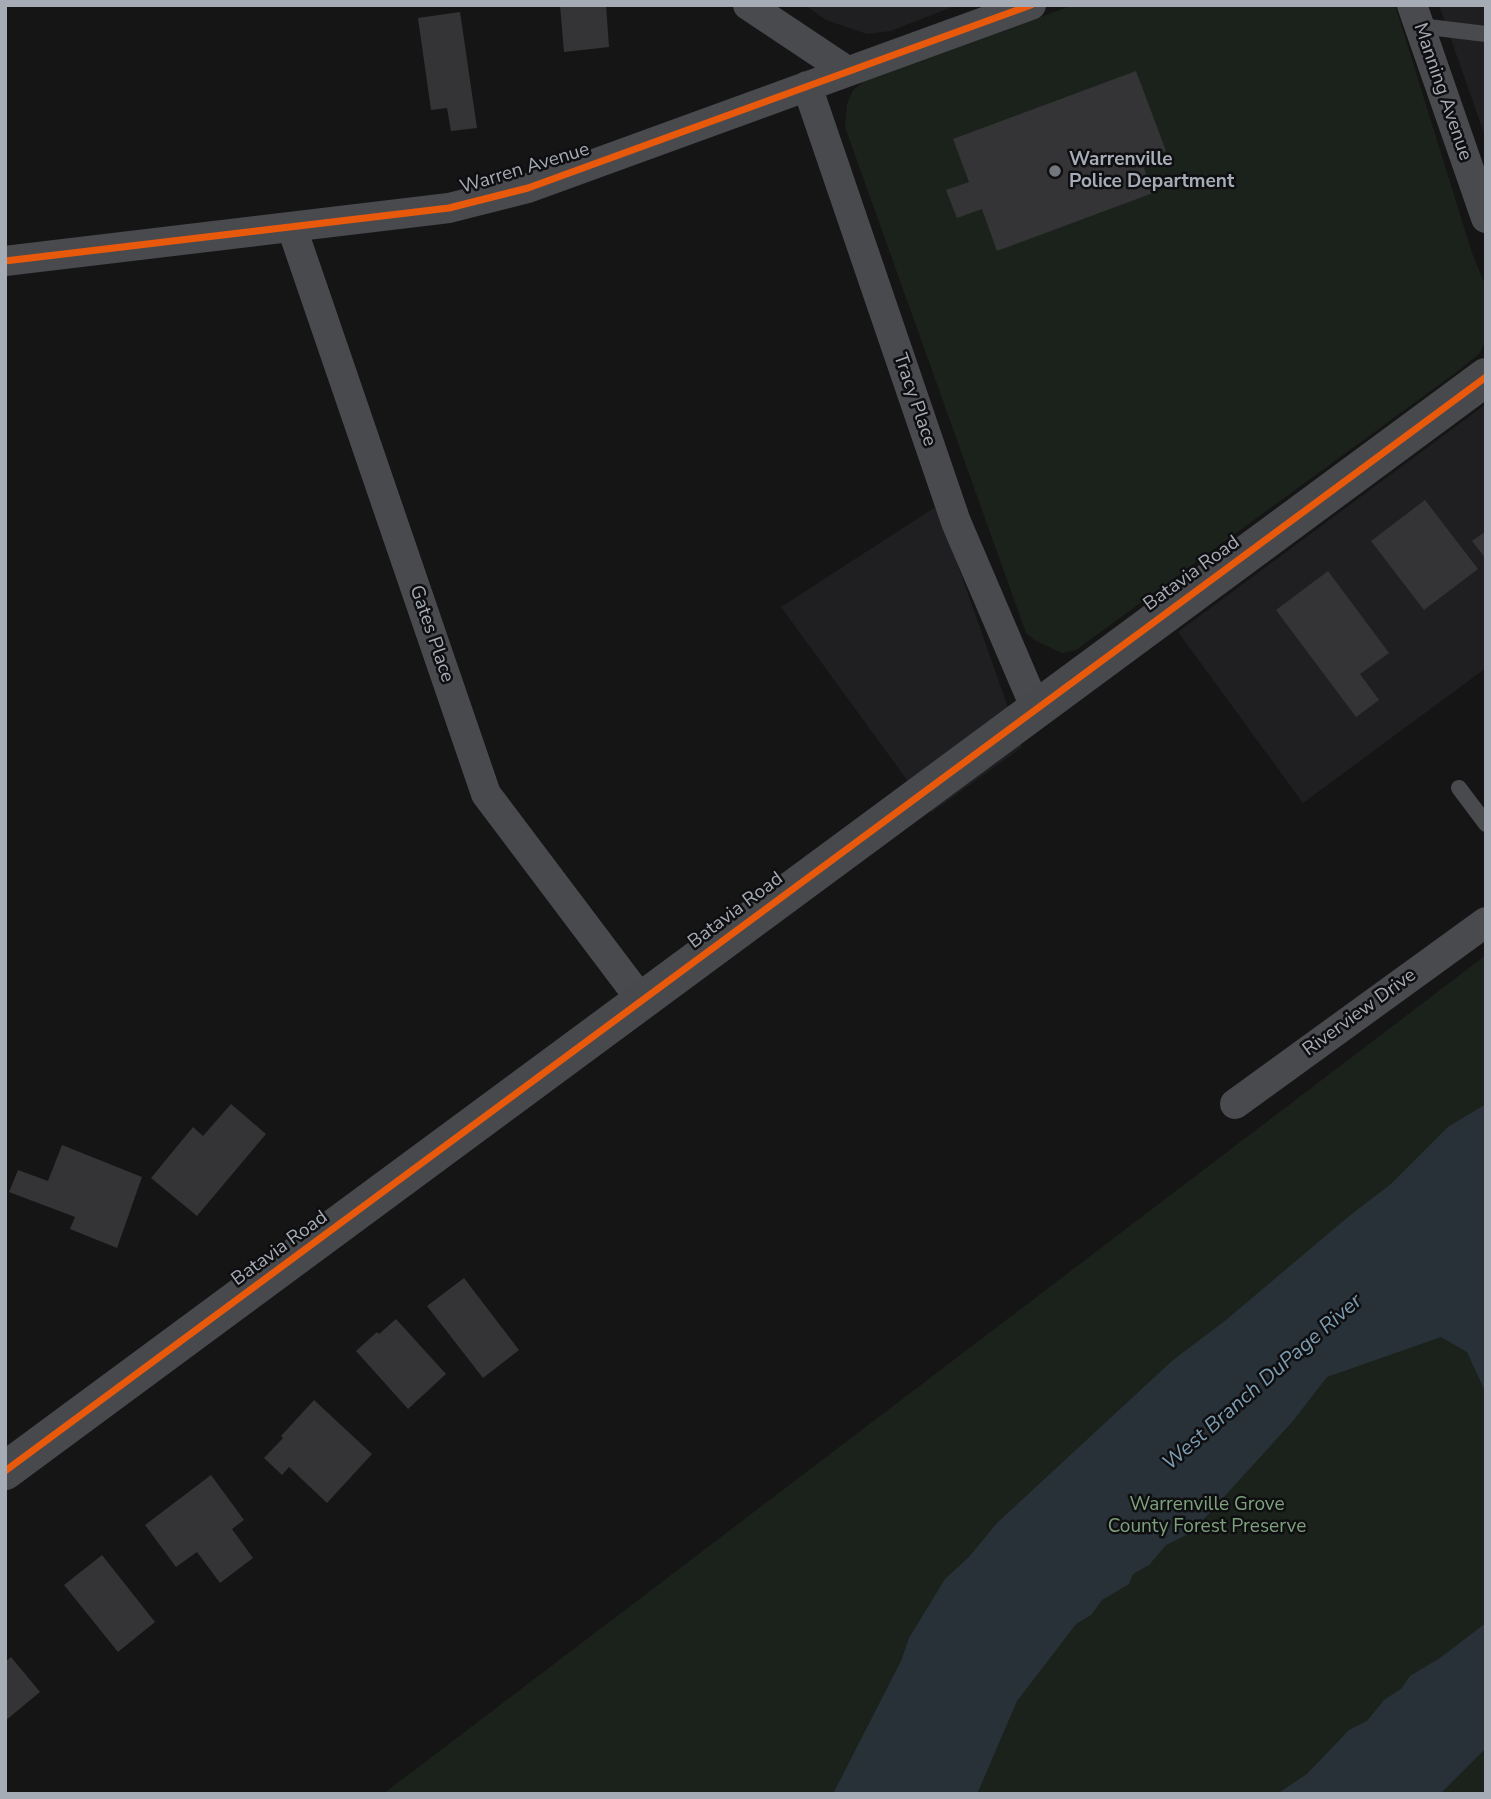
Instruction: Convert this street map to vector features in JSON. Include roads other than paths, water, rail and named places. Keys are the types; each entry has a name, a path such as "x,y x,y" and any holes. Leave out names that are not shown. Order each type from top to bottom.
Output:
{"main road":[{"name":"Batavia Road","path":"5,1471 1486,377"}],"street":[{"path":"748,5 847,72"},
{"name":"Warren Avenue","path":"5,261 292,229 449,208 528,188 1031,5"},
{"name":"Manning Avenue","path":"1416,16 1486,218"},
{"name":"Tracy Place","path":"807,86 956,522 1036,709"},
{"name":"Gates Place","path":"292,229 486,794 642,1001"},
{"name":"Riverview Drive","path":"1235,1104 1486,922"}],"lane":[{"path":"1416,16 1486,34"},
{"path":"1459,788 1486,824"}],"water":[{"name":"West Branch DuPage River","path":"1486,1104 1486,1393 1467,1352 1441,1337 1327,1377 1292,1422 1192,1532 1166,1545 1149,1565 1133,1574 1129,1584 1102,1600 1091,1615 1076,1624 1017,1701 977,1794 833,1794 901,1661 909,1638 945,1579 969,1557 997,1523 1172,1361 1391,1184 1448,1127"},
{"path":"1486,1623 1486,1748 1440,1794 1277,1794 1307,1774 1349,1730 1367,1721 1384,1700 1401,1689 1410,1676 1440,1658"}],"place":[{"name":"Warrenville Police Department","path":"1055,171"}],"park label":[{"name":"Warrenville Grove County Forest Preserve","path":"1207,1516"}]}
